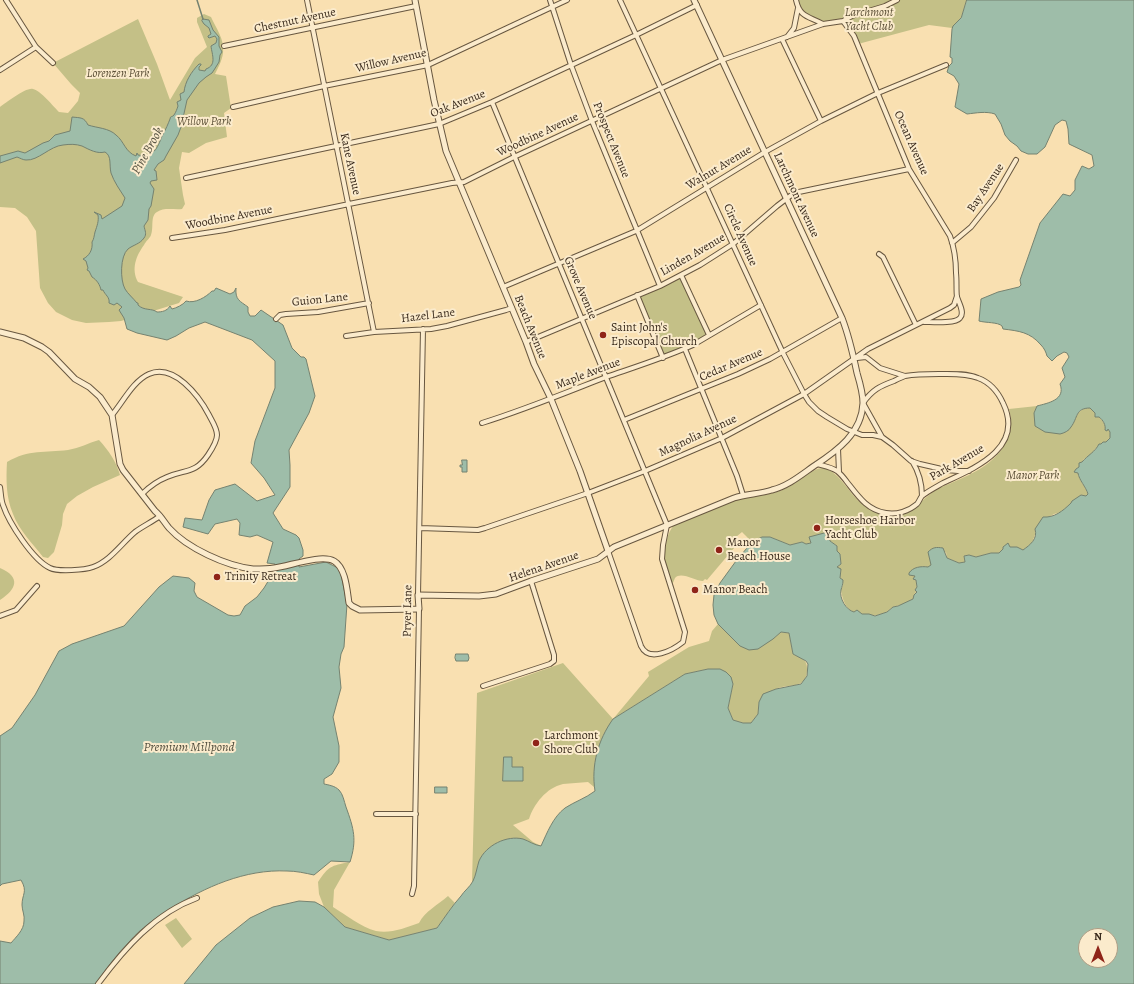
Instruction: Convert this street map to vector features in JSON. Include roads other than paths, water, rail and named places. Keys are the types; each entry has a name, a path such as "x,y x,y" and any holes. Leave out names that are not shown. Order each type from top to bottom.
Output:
{"street":[{"path":"6,0 36,47 53,63"},
{"name":"Kane Avenue","path":"307,0 374,332"},
{"name":"Beach Avenue","path":"414,0 439,124 446,151 534,364 551,399 588,493 642,649 648,654 662,653 684,642 685,638 685,632 662,559 662,545 667,525"},
{"name":"Prospect Avenue","path":"550,0 571,65 592,121 636,231 660,286"},
{"name":"Willow Avenue","path":"233,107 324,86 428,65 568,0"},
{"name":"Circle Avenue","path":"620,0 745,272 804,394 809,402 818,411 847,429 862,435 882,437"},
{"path":"787,37 794,28 798,8 796,0"},
{"name":"Woodbine Avenue","path":"172,238 225,230 464,182 514,157 722,60 823,24 843,21 852,16 885,6 897,0"},
{"name":"Oak Avenue","path":"186,178 439,124 492,102 636,35 696,3"},
{"name":"Larchmont Avenue","path":"696,3 842,318 851,343 863,403"},
{"name":"Chestnut Avenue","path":"224,46 416,6"},
{"path":"798,8 808,18 823,24"},
{"name":"Ocean Avenue","path":"843,21 854,36 909,169 948,232 952,243 956,272 957,296 962,313 961,317 954,321 924,322"},
{"path":"782,39 821,121"},
{"path":"0,70 36,47"},
{"name":"Walnut Avenue","path":"503,287 636,231 765,152 821,121 878,93 946,65"},
{"name":"Grove Avenue","path":"492,102 667,525"},
{"name":"Bay Avenue","path":"952,243 971,228 994,198 1016,160"},
{"name":"Linden Avenue","path":"526,342 660,286 700,265 733,244 786,199 794,194 909,169"},
{"path":"879,254 883,257 916,325"},
{"path":"681,275 709,335"},
{"path":"637,295 663,358"},
{"name":"Magnolia Avenue","path":"420,528 481,529 588,493 645,471 722,438 804,394 868,349 950,308 954,305 957,296"},
{"name":"Guion Lane","path":"276,319 280,315 286,314 318,312 369,304"},
{"name":"Maple Avenue","path":"482,423 506,416 606,377 663,358 692,345 761,305"},
{"name":"Hazel Lane","path":"346,336 374,332 447,326 512,308"},
{"name":"Cedar Avenue","path":"624,420 738,374 783,353 842,318"},
{"name":"Pryer Lane","path":"412,894 414,886 416,814 423,329"},
{"path":"0,332 24,338 42,347 49,352 75,379 89,387 100,397 112,415 120,464 123,470 168,528 197,550 227,563 253,569 275,568 319,558 327,558 341,567 344,574 349,603 355,609 418,609"},
{"path":"685,348 722,438 743,495"},
{"name":"Park Avenue","path":"854,359 866,357 880,368 904,376"},
{"path":"112,415 137,382 149,374 160,372 178,378 195,393 215,426 217,434 216,439 201,464 195,469 162,480 149,487 142,494"},
{"name":"Park Avenue","path":"667,525 743,495 772,491 783,487 838,449 854,432 862,413 863,403 868,395 884,384 904,376 952,374 979,378 988,384 1000,398 1007,413 1008,428 1006,438 991,456 969,471 938,486 922,496 917,504 902,512 893,514 875,510 864,503 839,472 817,464"},
{"path":"863,403 882,437 912,460 920,464 946,470 969,471"},
{"path":"838,449 839,472"},
{"path":"912,460 920,478 922,496"},
{"path":"0,487 3,505 18,534 33,554 46,566 57,570 91,568 98,565 112,555 141,528 160,516"},
{"name":"Helena Avenue","path":"418,594 479,596 496,594 598,560 614,547 667,525"},
{"path":"483,686 550,664 554,661 554,656 531,582"},
{"path":"0,616 16,610 37,586"},
{"path":"376,814 416,814"},
{"path":"98,984 128,946 157,920 187,902 197,898"}],"water":[{"path":"967,0 1134,0 1134,984 184,984 216,945 250,918 273,907 299,901 315,902 324,907 345,927 389,940 437,928 472,883 479,861 487,850 498,842 510,838 523,839 541,846 557,816 565,808 595,791 594,772 597,753 603,735 613,719 685,674 708,669 720,669 726,672 731,677 733,684 728,708 733,720 743,723 751,723 758,714 759,702 763,694 776,689 801,684 807,676 808,664 806,661 793,654 789,633 781,632 758,649 749,650 740,646 718,624 714,615 714,595 720,583 752,542 762,537 770,537 790,545 802,542 806,544 811,543 809,537 828,532 830,541 837,546 837,551 840,554 841,564 837,567 841,569 840,578 843,580 843,584 841,597 844,603 851,611 854,612 857,610 862,614 875,616 887,612 893,607 913,599 917,592 915,590 917,587 916,580 913,579 915,576 909,575 909,573 915,568 928,567 931,565 928,552 931,549 943,548 947,558 959,563 965,562 964,556 969,555 976,557 991,553 999,553 1008,543 1010,547 1017,547 1023,550 1031,544 1036,533 1035,529 1043,517 1051,516 1062,511 1072,501 1081,495 1086,496 1088,494 1078,473 1074,472 1079,467 1079,463 1082,462 1099,444 1106,442 1110,438 1110,432 1108,429 1107,431 1105,430 1105,424 1102,420 1099,417 1095,417 1095,413 1090,408 1085,408 1079,412 1068,431 1063,433 1045,432 1035,426 1034,413 1037,406 1055,400 1060,394 1060,384 1065,377 1062,368 1069,357 1067,353 1064,352 1052,361 1047,356 1042,346 1033,337 1019,332 1003,329 1002,326 998,324 979,321 981,299 998,292 1019,287 1021,285 1020,280 1040,223 1063,194 1070,196 1075,190 1075,180 1082,166 1089,169 1094,166 1092,155 1069,144 1066,121 1062,120 1055,125 1045,147 1037,154 1028,154 1021,151 1005,135 995,114 985,112 967,114 955,107 959,84 954,76 947,72 952,63 952,58 950,57 953,26 961,18"},
{"name":"Premium Millpond","path":"203,19 209,20 213,30 219,37 219,46 222,52 219,62 212,73 199,83 187,100 178,135 164,160 158,164 154,170 156,171 157,180 151,181 150,183 154,189 148,220 144,226 146,232 141,242 125,252 122,262 122,280 125,289 140,307 157,312 164,311 170,306 172,309 175,308 186,301 193,302 207,296 216,288 230,294 234,292 236,288 237,298 248,307 250,316 255,316 261,310 283,325 292,348 301,357 306,359 315,396 309,413 289,450 290,487 273,513 283,529 299,538 303,550 303,556 299,559 299,567 326,562 340,569 347,604 344,647 341,654 339,667 341,688 333,717 339,746 339,762 332,774 324,779 324,784 339,790 342,796 353,828 354,841 352,854 350,862 331,861 314,875 290,871 256,873 226,881 183,901 165,912 139,932 116,956 96,984 0,984 0,941 11,943 23,927 24,919 22,901 24,887 21,880 2,884 0,886 0,736 12,728 35,695 59,651 72,644 124,626 159,587 173,576 189,578 195,583 194,591 197,597 228,615 234,616 240,615 245,606 257,597 275,570 275,564 267,563 273,542 257,535 250,537 239,535 240,523 237,519 215,524 208,534 183,527 185,518 202,520 209,500 215,490 235,484 257,501 275,495 264,478 251,463 255,441 275,388 275,361 252,340 205,322 189,328 167,340 137,333 127,329 124,318 119,310 122,307 117,303 114,305 109,303 109,299 103,290 101,290 98,283 87,270 88,268 86,261 83,259 91,250 98,224 98,215 94,212 101,215 102,219 122,206 125,198 112,176 109,156 105,152 96,152 73,144 58,146 31,160 25,160 17,157 0,163 0,156 18,151 25,153 49,141 55,135 70,131 72,117 82,118 88,125 113,133 119,137 129,152 136,156 137,153 138,155 149,155 153,153 158,146 171,117 176,112 178,106 177,102 181,100 180,94 184,92 191,74 199,64 201,65 199,70 205,71 212,65 213,56 211,46 216,43 217,39 215,36 208,37 211,34 209,28 202,21"},
{"path":"462,460 467,460 467,472 462,472 462,467 460,467 460,465 462,465"},
{"path":"456,654 468,654 468,661 456,661"},
{"path":"504,757 512,757 512,767 523,767 523,781 503,781"},
{"path":"435,787 447,787 447,793 435,793"}],"waterway":[{"name":"Pine Brook","path":"197,0 203,19"}],"place":[{"name":"Saint John's Episcopal Church","path":"603,335"},
{"name":"Horseshoe Harbor Yacht Club","path":"817,528"},
{"name":"Manor Beach House","path":"719,550"},
{"name":"Trinity Retreat","path":"217,577"},
{"name":"Manor Beach","path":"695,590"},
{"name":"Larchmont Shore Club","path":"536,743"}],"park label":[{"name":"Larchmont Yacht Club","path":"869,20"},
{"name":"Lorenzen Park","path":"118,74"},
{"name":"Willow Park","path":"204,122"},
{"name":"Manor Park","path":"1033,476"}]}
